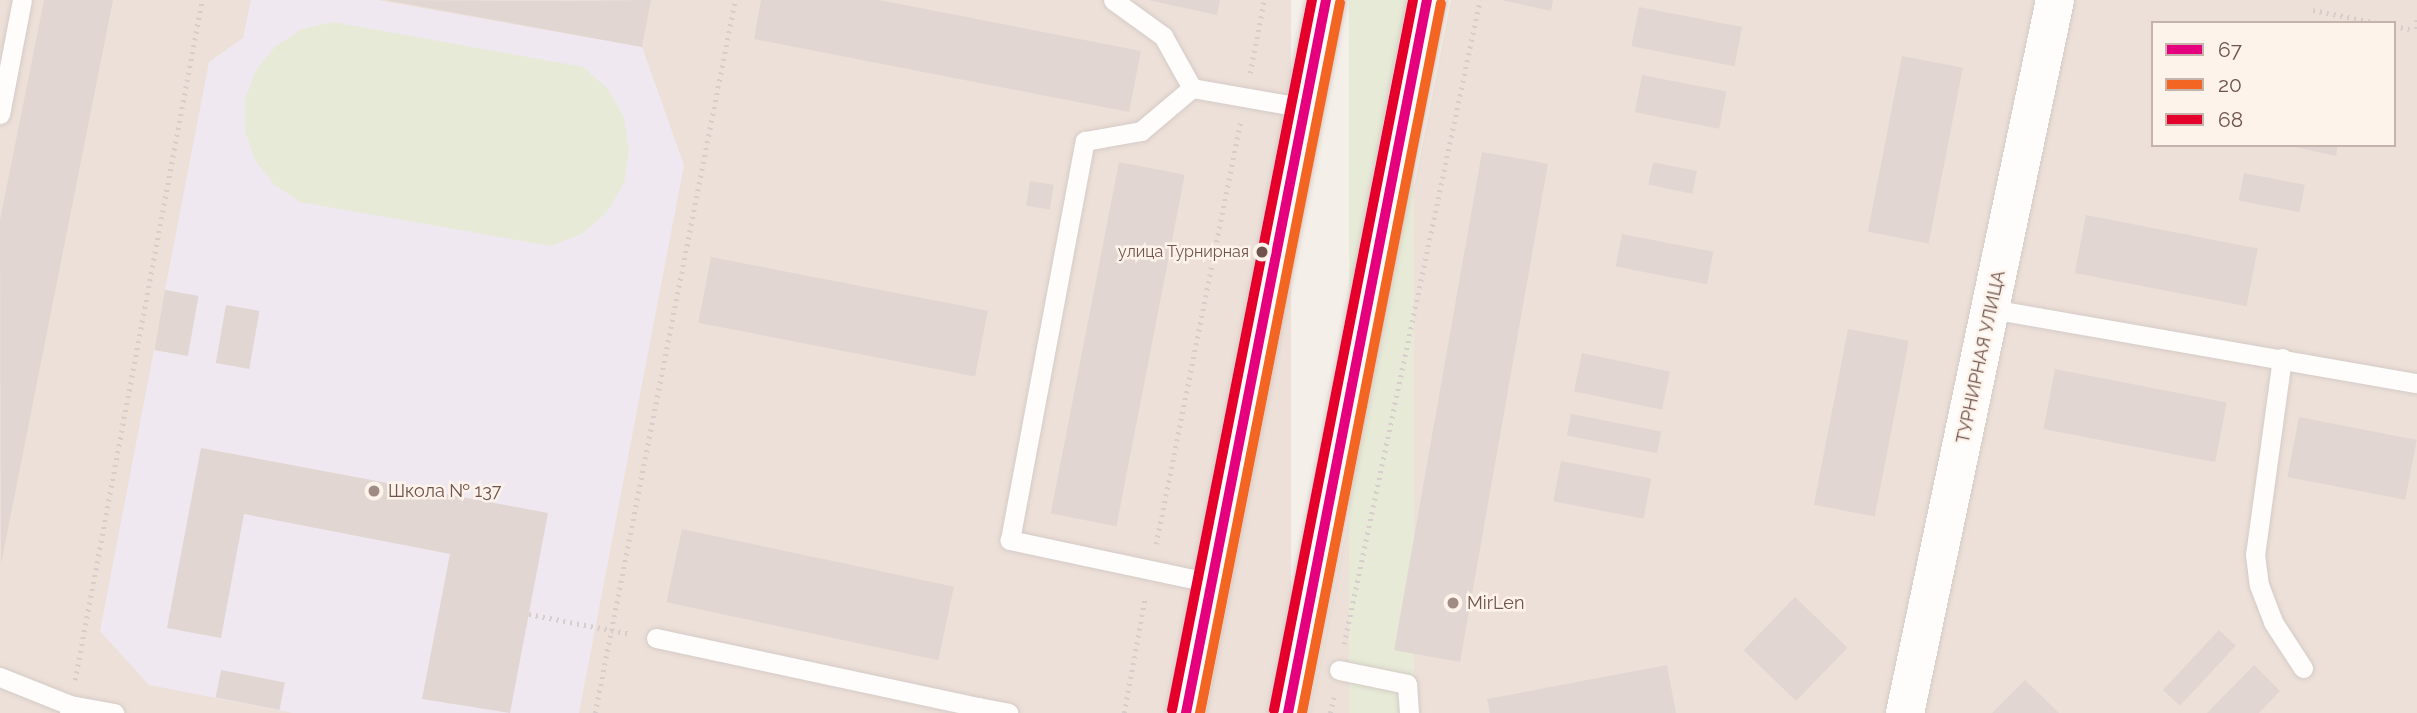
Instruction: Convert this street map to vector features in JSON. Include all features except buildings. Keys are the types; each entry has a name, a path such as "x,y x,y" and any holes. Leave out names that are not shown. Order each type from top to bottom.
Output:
{"main road":[{"path":"1186,713 1326,0"},
{"path":"1288,713 1427,0"},
{"name":"ТУРНИРНАЯ УЛИЦА","path":"1905,713 2055,0"}],"lane":[{"path":"0,114 22,0"},
{"path":"1113,0 1163,36 1192,88"},
{"path":"1212,583 1010,540 1085,141 1141,131 1192,88 1305,108"},
{"path":"1991,309 2417,383"},
{"path":"2282,358 2255,554 2259,585 2273,622 2303,668"},
{"path":"656,638 977,710 1008,713"},
{"path":"1339,670 1407,684 1409,713"},
{"path":"0,677 70,709 114,713"}],"path":[{"path":"70,709 202,0"},
{"path":"595,713 736,0"},
{"path":"1124,713 1264,0"},
{"path":"1330,713 1480,0"},
{"path":"2313,10 2368,21"},
{"path":"2396,27 2416,32 2417,20"},
{"path":"529,614 656,638"}],"shaded area":[{"path":"0,0 1291,0 1291,713 0,713"},
{"name":"Школа № 137","path":"251,0 377,0 642,47 684,165 579,713 293,713 149,685 100,631 154,350 186,355 198,296 165,290 209,62 243,38"},
{"path":"1451,0 2417,0 2417,713 1310,713"}],"green space":[{"path":"1349,0 1414,0 1414,713 1349,713"},
{"path":"333,22 583,67 608,89 624,118 629,151 624,183 607,212 582,234 551,246 300,202 275,185 255,160 245,131 245,99 256,70 276,46 302,29"}],"transit line":[{"name":"68","path":"1172,710 1312,0"},
{"name":"67","path":"1186,713 1326,0"},
{"name":"68","path":"1274,710 1413,0"},
{"name":"67","path":"1288,713 1427,0"},
{"name":"20","path":"1200,713 1340,3"},
{"name":"20","path":"1302,713 1441,3"}],"place":[{"name":"улица Турнирная","path":"1262,252"},
{"name":"Школа № 137","path":"374,491"},
{"name":"MirLen","path":"1453,603"}]}
